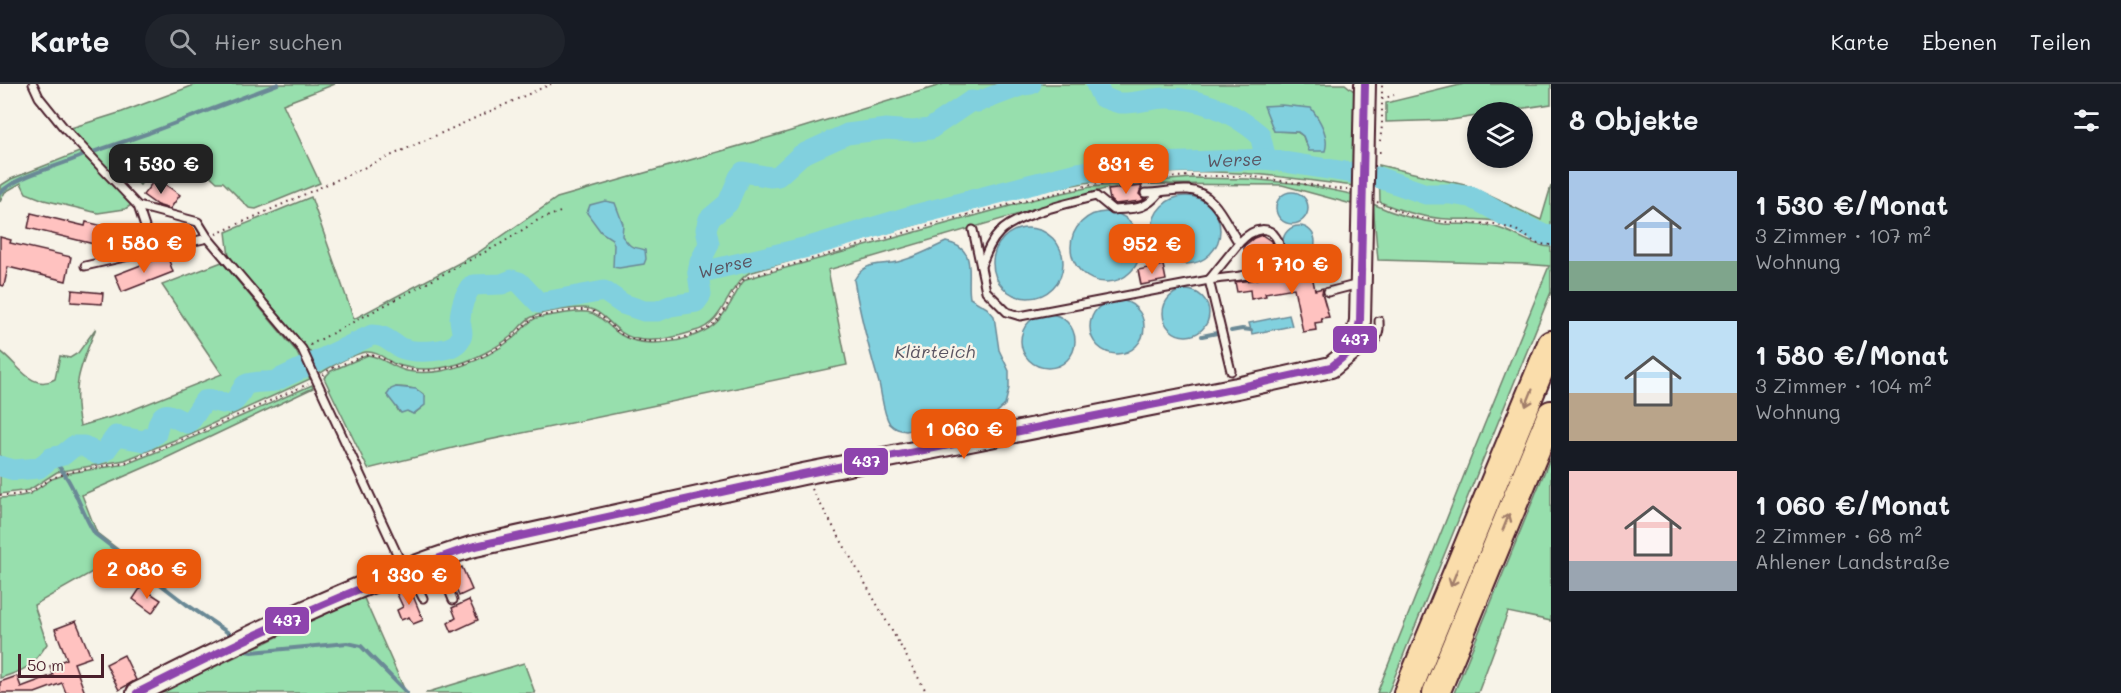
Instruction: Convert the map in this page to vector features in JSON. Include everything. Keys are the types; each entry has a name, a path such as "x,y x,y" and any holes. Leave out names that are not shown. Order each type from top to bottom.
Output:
{"highway":[{"path":"1407,693 1551,344"},
{"path":"1436,693 1551,414"}],"street":[{"path":"137,693 261,632 436,557 525,534 803,474 1237,388 1331,367 1353,349 1360,321 1363,191 1371,161 1365,84"}],"lane":[{"path":"33,84 39,98 64,128 138,206 146,230 142,253"},
{"path":"1145,193 1190,190 1205,196 1219,209 1239,243"},
{"path":"981,266 989,247 1000,231 1044,210 1096,196 1113,210 1143,208 1150,204 1159,193"},
{"path":"138,206 198,222 208,238 303,352 406,568 423,598"},
{"path":"973,230 986,291 1007,312 1020,316 1265,270 1275,262 1279,253 1279,243 1274,234 1258,229 1248,233 1209,280"},
{"path":"85,266 208,238"},
{"path":"1209,280 1232,371"},
{"path":"1328,292 1362,284"},
{"path":"1353,349 1368,349 1376,341 1380,331 1379,321"},
{"path":"436,557 453,600"}],"path":[{"path":"208,238 551,84"},
{"path":"1371,161 1382,126 1382,84"},
{"path":"0,495 30,492 58,475 126,462 193,435 362,355 368,354 409,370 457,366 475,359 511,338 535,317 585,310 594,312 620,334 632,339 644,341 678,338 699,333 714,323 723,314 741,281 745,278 970,214 1090,185 1188,176 1247,176 1321,185 1363,191 1389,209 1413,217 1446,222 1494,224 1516,230 1538,244 1551,245"},
{"path":"303,352 502,243 538,220 563,211"},
{"path":"803,474 927,693"}],"green space":[{"path":"197,84 335,84 283,104 320,183 256,209 249,208 223,182 217,182 203,169 196,178 177,163 151,170 140,185 129,174 120,180 138,201 125,209 98,213 44,200 26,193 21,183 5,192 0,202 0,186 11,179 87,149 71,128"},
{"path":"944,84 1345,84 1355,92 1353,186 1249,174 1186,172 1117,178 1049,190 948,215 749,273 735,287 713,321 705,327 657,340 629,337 594,310 571,309 548,312 530,318 510,337 485,353 450,366 410,368 366,352 350,357 321,373 311,353 229,257 226,232 311,197 354,319 476,254 557,198 781,134","holes":["1265,106 1300,107 1306,145 1303,136 1297,132 1274,131"]},
{"path":"1464,84 1551,84 1551,104 1533,107 1533,102 1467,102 1467,118 1451,120 1386,122 1386,103"},
{"path":"1379,165 1469,186 1541,220 1551,186 1551,244 1544,243 1500,222 1431,217 1380,202"},
{"path":"1192,178 1248,179 1302,184 1356,195 1355,205 1282,185 1143,184 1108,188 828,270 847,365 465,445 368,469 324,378 331,371 368,355 407,371 434,372 462,366 501,347 536,318 569,312 592,313 631,340 657,343 684,339 697,335 717,322 746,279 1039,198 1091,187","holes":["396,387 415,389 422,393 425,396 421,408 414,414 407,411 399,412 387,395"]},
{"path":"1373,204 1426,221 1495,227 1537,244 1551,247 1551,292 1388,693 1377,693 1549,266 1378,260"},
{"path":"222,262 296,351 310,379 192,433 125,460 57,472 29,490 0,494 0,351 32,379 46,382 55,379 60,356 70,358 78,353 96,328 82,364 77,387 77,412 80,426 122,414 222,374 162,285"},
{"path":"312,385 313,388 82,495 97,533 124,554 34,605 47,644 28,667 0,678 0,498 30,494 52,479 70,473 126,464"},
{"path":"1551,456 1551,621 1508,612 1478,693 1454,693"},
{"path":"363,596 406,693 160,693"},
{"path":"524,663 535,693 425,693"}],"water":[{"path":"1264,106 1311,108 1325,134 1325,151 1309,151 1303,136 1298,132 1274,131"},
{"path":"1292,192 1303,197 1308,208 1303,219 1292,224 1281,219 1276,208 1281,197"},
{"path":"1193,196 1205,202 1214,211 1220,223 1218,243 1210,254 1193,264 1179,264 1162,254 1154,243 1152,223 1162,206 1173,198"},
{"path":"605,201 615,203 623,224 622,236 626,241 632,247 645,250 644,264 613,267 612,239 601,232 587,213 590,205"},
{"path":"1106,212 1119,215 1131,222 1138,234 1141,247 1138,260 1131,272 1119,279 1106,282 1093,279 1081,272 1074,260 1071,247 1074,234 1081,222 1093,215"},
{"path":"1299,226 1310,231 1315,242 1310,253 1299,258 1288,253 1283,242 1288,231"},
{"path":"1028,228 1041,231 1053,238 1060,250 1063,263 1060,276 1053,288 1041,295 1028,298 1015,295 1003,288 996,276 993,263 996,250 1003,238 1015,231"},
{"name":"Klärteich","path":"946,242 956,245 967,256 970,298 987,308 994,316 999,350 1009,371 1009,388 1005,405 996,413 906,431 901,430 890,424 886,415 854,280 869,266 907,259"},
{"path":"1186,290 1202,297 1209,313 1202,329 1186,336 1170,329 1163,313 1170,297"},
{"path":"1112,300 1122,300 1132,304 1140,312 1144,327 1140,342 1132,350 1122,354 1112,354 1102,350 1094,342 1090,332 1090,322 1094,312 1102,304"},
{"path":"1043,314 1053,314 1063,318 1071,326 1075,341 1071,356 1063,364 1053,368 1043,368 1033,364 1025,356 1021,346 1021,336 1025,326 1033,318"},
{"path":"1289,315 1292,326 1252,334 1249,323"},
{"path":"396,387 416,389 425,396 425,405 413,414 407,411 401,413 387,395 391,389"}],"building":[{"path":"156,178 180,195 170,209 157,205 143,195"},
{"path":"1142,186 1139,194 1144,199 1141,201 1115,204 1110,200 1108,190"},
{"path":"31,213 85,226 86,222 99,225 94,244 28,228"},
{"path":"1262,235 1271,241 1273,249 1272,255 1262,265 1248,258 1244,246"},
{"path":"0,237 11,240 10,243 71,257 66,281 8,267 4,286 0,285"},
{"path":"167,255 173,272 122,292 115,275"},
{"path":"1163,265 1166,280 1141,285 1138,270"},
{"path":"1287,269 1290,279 1312,275 1315,290 1323,288 1322,293 1329,317 1321,318 1322,322 1315,323 1316,330 1303,332 1294,288 1265,293 1266,296 1251,299 1250,290 1237,292 1235,282 1253,280"},
{"path":"72,290 103,293 102,304 71,302"},
{"path":"462,567 472,590 459,596 449,573"},
{"path":"409,586 423,620 413,624 409,617 401,620 397,610 403,607 396,592"},
{"path":"141,587 161,600 152,613 133,599"},
{"path":"469,600 478,620 452,632 448,623 456,618 452,608"},
{"path":"76,621 91,657 74,663 85,693 66,693 62,683 35,693 0,693 0,682 17,676 21,687 53,675 50,666 67,659 55,629"},
{"path":"124,655 136,680 119,690 106,664"}],"waterway":[{"path":"93,152 278,84"},
{"path":"698,273 700,262 709,244 706,229 709,219 728,203 743,172 770,177 778,176 801,155 847,134 886,129 913,131 930,129 971,101 978,102 1031,84"},
{"path":"1096,84 1102,97 1120,103 1161,98 1193,101 1217,108 1260,135 1266,159"},
{"path":"0,193 8,186 28,176 84,155"},
{"name":"Werse","path":"0,466 14,470 39,468 51,458 63,455 74,446 84,446 97,454 105,451 116,436 144,441 156,434 158,424 164,415 187,423 204,401 230,403 237,398 245,385 275,381 372,335 377,335 407,350 432,351 448,348 455,345 461,338 461,310 473,285 502,284 512,280 519,282 539,303 604,291 623,304 644,311 658,311 670,306 696,302 701,295 698,273 812,246 911,216 1029,185 1077,173 1133,164 1266,159 1377,177 1426,194 1471,197 1513,220 1551,236"},
{"path":"1231,331 1251,330"},
{"path":"1202,336 1217,333"},
{"path":"51,458 66,476 95,534 186,604 230,634"},
{"path":"245,651 347,643 361,646 407,693"}],"transit line":[{"name":"437","path":"137,693 301,614 428,562 471,547 803,474 1237,388 1331,367 1353,349 1360,321 1365,84"}]}
